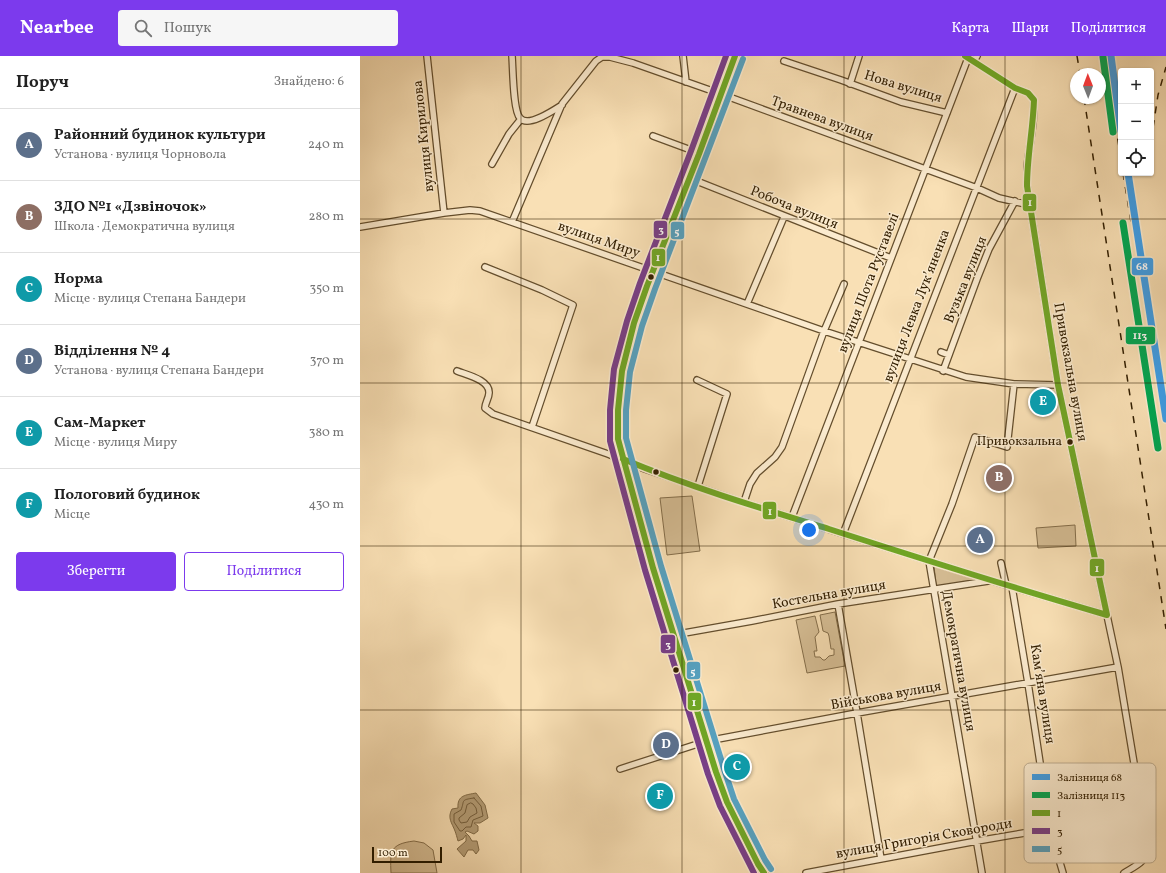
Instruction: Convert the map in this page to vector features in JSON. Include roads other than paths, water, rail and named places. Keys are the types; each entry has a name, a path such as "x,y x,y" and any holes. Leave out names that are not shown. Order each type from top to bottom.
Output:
{"main road":[{"path":"735,56 630,336 624,363 617,418 618,439 653,568 707,741 727,802 764,873"}],"street":[{"name":"вулиця Кирилова","path":"427,56 444,213"},
{"path":"512,56 515,106 519,118 529,121 550,113 562,104"},
{"path":"512,222 562,104 596,58 607,56"},
{"name":"Травнева вулиця","path":"607,56 633,63 721,94 977,188 999,198 1030,205"},
{"path":"683,56 686,82"},
{"path":"850,84 860,56"},
{"path":"967,57 976,59 1016,88"},
{"name":"вулиця Шота Руставелі","path":"792,517 947,113 967,57"},
{"name":"Нова вулиця","path":"784,61 901,102 947,113"},
{"name":"Привокзальна вулиця","path":"1016,88 1028,93 1034,100 1033,123 1027,167 1030,205 1058,385 1118,667 1134,763"},
{"name":"вулиця Левка Лукʼяненка","path":"843,534 1016,88"},
{"path":"550,113 556,120"},
{"path":"492,164 521,119"},
{"path":"654,136 699,153"},
{"name":"Робоча вулиця","path":"690,178 891,258"},
{"name":"Вузька вулиця","path":"943,370 989,249 1015,201"},
{"name":"вулиця Миру","path":"360,227 444,213 470,210 480,211 824,331 966,377 1014,384 1058,385"},
{"path":"747,304 784,216"},
{"path":"485,267 542,290 573,305 532,427"},
{"path":"744,502 750,484 754,478 775,457 782,447 824,331 844,284"},
{"path":"941,352 949,355"},
{"path":"457,371 484,382 488,387 489,393 485,403 485,408 488,411 623,459 645,469 744,502 1012,587 1107,615"},
{"path":"697,380 727,394 698,486"},
{"name":"Демократична вулиця","path":"982,873 929,561 952,504 971,435 1007,447 1014,384"},
{"path":"1001,563 1006,585"},
{"name":"Костельна вулиця","path":"673,635 838,604 990,580"},
{"name":"Камʼяна вулиця","path":"1012,587 1040,763"},
{"path":"838,604 881,859"},
{"name":"Військова вулиця","path":"620,769 707,741 1118,667"},
{"name":"вулиця Григорія Сковороди","path":"806,873 1024,833"},
{"name":"Камʼяна вулиця","path":"1061,863 1064,873"},
{"name":"Привокзальна вулиця","path":"1124,873 1140,863"}],"water":[{"path":"476,793 485,805 488,818 480,823 474,823 478,826 478,831 474,834 467,831 465,832 472,841 477,841 479,850 476,854 473,850 468,850 464,857 457,849 466,841 466,835 463,839 458,841 450,820 450,815 452,809 458,808 459,800 463,796"}],"railway":[{"path":"1077,56 1079,68"},
{"path":"1103,56 1118,141"},
{"path":"1151,140 1158,95 1166,67"},
{"path":"1085,104 1166,629"},
{"path":"1123,176 1131,222"}],"rail line":[{"name":"68","path":"1111,56 1118,108"},
{"name":"113","path":"1103,57 1113,132"},
{"name":"68","path":"1128,176 1166,419"},
{"name":"113","path":"1123,223 1158,448"}],"place":[{"name":"Сам-Маркет","path":"1043,402"},
{"name":"Привокзальна","path":"1070,442"},
{"name":"ЗДО №1 «Дзвіночок»","path":"999,478"},
{"name":"Районний будинок культури","path":"980,540"},
{"name":"Відділення № 4","path":"666,745"},
{"name":"Норма","path":"737,767"},
{"name":"Пологовий будинок","path":"660,796"}]}
